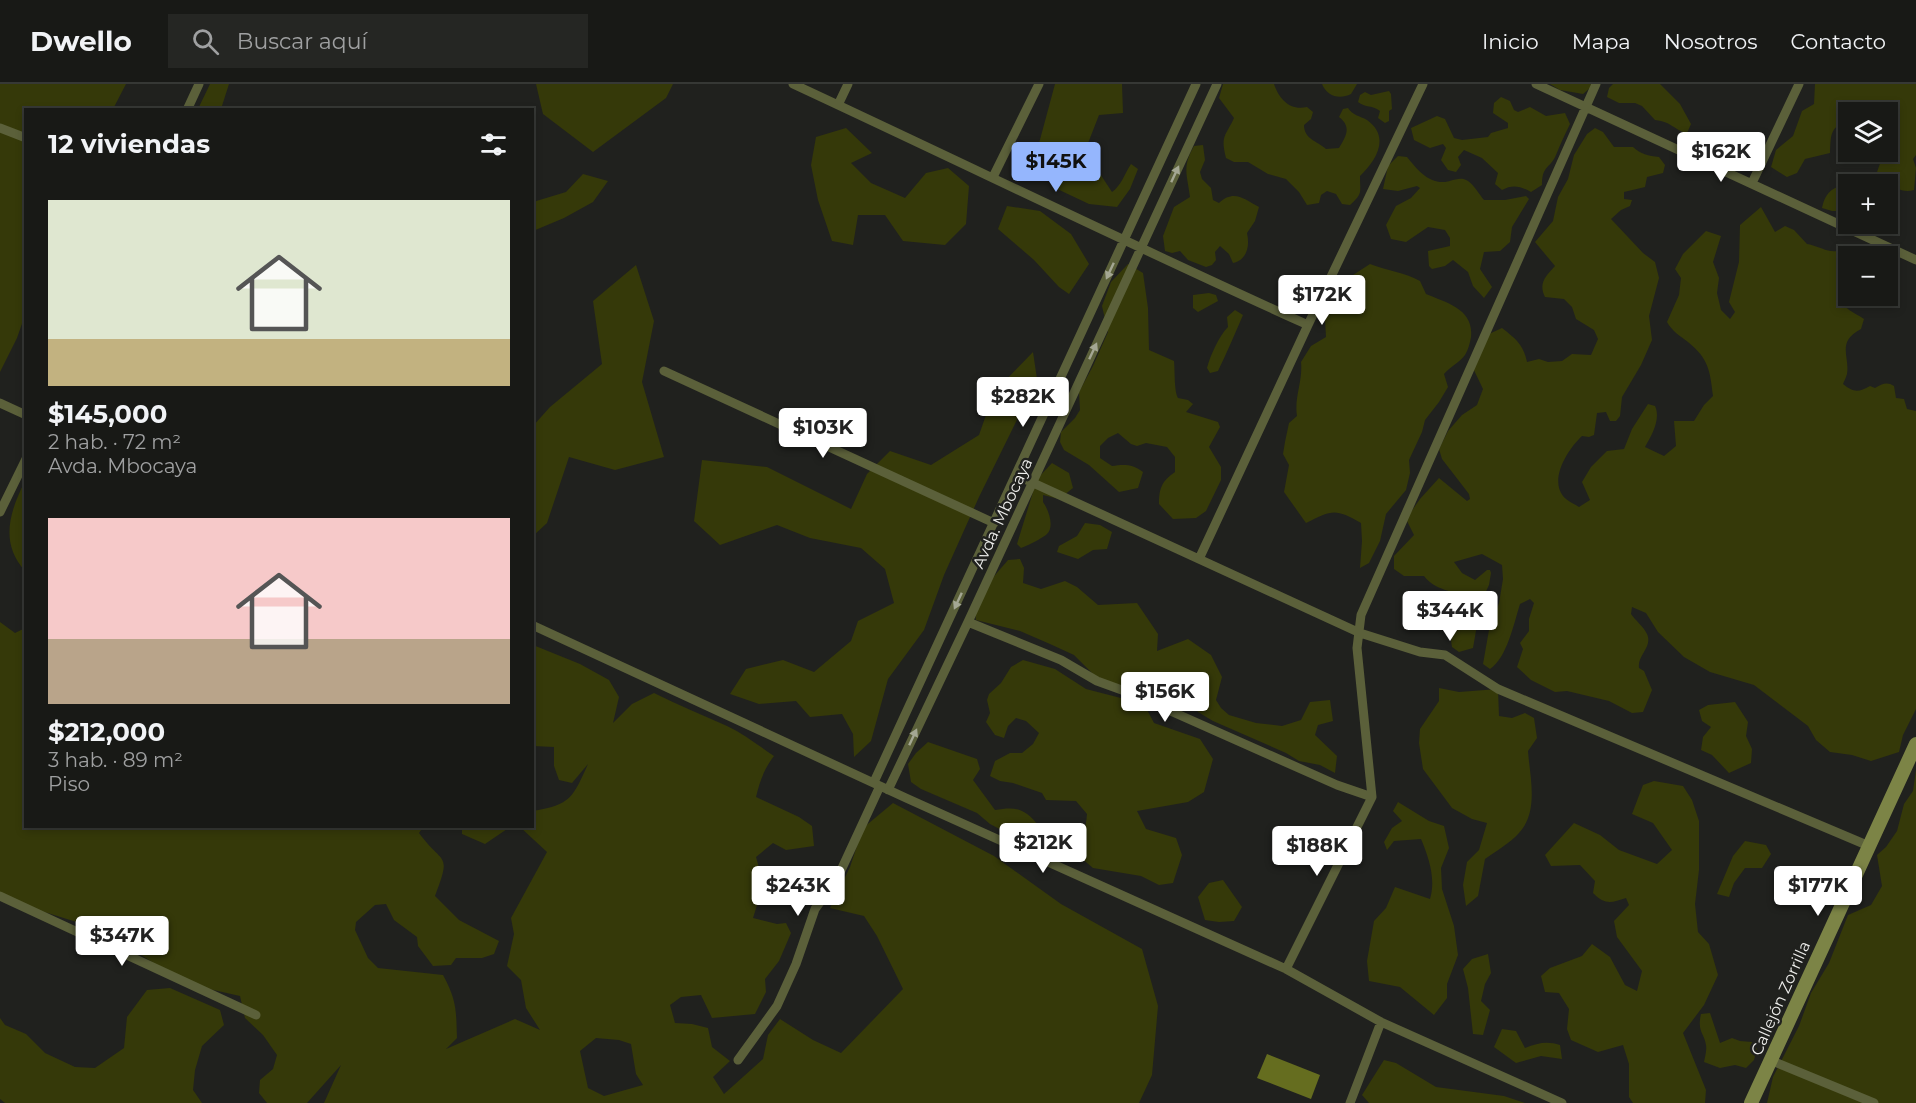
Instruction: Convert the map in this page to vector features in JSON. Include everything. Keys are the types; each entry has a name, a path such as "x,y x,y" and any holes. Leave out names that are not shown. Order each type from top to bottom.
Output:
{"street":[{"path":"188,108 199,84"},
{"path":"793,84 1141,249 1308,325"},
{"path":"838,105 848,84"},
{"path":"993,177 1039,84"},
{"path":"738,1060 777,1006 796,964 815,909 837,879 881,786 994,523 1196,84"},
{"name":"Avda. Mbocaya","path":"881,786 968,622 1217,84"},
{"path":"1199,559 1423,84"},
{"path":"1536,84 1916,260"},
{"path":"1286,969 1372,797 1358,648 1360,615 1596,84"},
{"path":"1752,183 1799,84"},
{"path":"0,128 24,137"},
{"path":"664,371 994,523"},
{"path":"0,403 24,414"},
{"path":"0,512 24,463"},
{"path":"1016,475 1360,633 1420,652 1445,655 1498,689 1869,846"},
{"path":"968,622 1061,660 1097,681 1130,693 1337,785 1372,797"},
{"path":"534,626 1286,969 1381,1022 1562,1103"},
{"name":"Callejón Zorrilla","path":"1751,1103 1916,744"},
{"path":"0,896 256,1015"},
{"path":"1350,1103 1381,1022"},
{"path":"1770,1060 1874,1103"}],"shaded area":[{"path":"0,84 126,84 114,108 24,108 24,318 0,372"},
{"path":"210,84 229,84 221,108 198,108"},
{"path":"536,84 673,84 666,98 593,152 543,114"},
{"path":"1055,84 1122,84 1123,113 1099,115 1085,151 1112,192 1131,164 1138,169 1130,189 1117,207 1089,204 1053,187 1038,147"},
{"path":"1223,84 1274,84 1286,103 1295,107 1307,107 1313,112 1311,119 1304,125 1306,134 1326,149 1339,148 1346,136 1347,128 1339,117 1343,109 1348,108 1354,114 1367,120 1378,134 1379,149 1360,176 1360,192 1357,198 1350,205 1342,204 1336,194 1327,191 1321,195 1319,203 1307,205 1299,192 1286,179 1268,174 1248,162 1234,162 1226,158 1224,140 1234,118 1219,98"},
{"path":"1322,84 1357,84 1351,94 1338,97 1330,94"},
{"path":"1550,84 1591,84 1583,94 1560,90"},
{"path":"1613,84 1660,84 1680,104 1691,124 1687,133 1666,122 1655,120 1642,106 1635,103 1619,103 1607,97 1609,88"},
{"path":"1815,84 1916,84 1914,190 1898,189 1898,174 1879,174 1877,172 1880,162 1898,162 1898,102 1838,102 1838,126 1833,132 1830,153 1805,159 1797,173 1787,177 1771,167 1776,150 1793,136 1802,111 1814,104"},
{"path":"1389,91 1392,109 1389,111 1389,121 1385,123 1378,118 1380,111 1358,102 1360,95 1365,92 1371,95"},
{"path":"1501,97 1510,101 1514,110 1518,112 1530,107 1546,116 1565,113 1570,124 1554,159 1545,170 1542,185 1531,192 1516,186 1502,190 1495,184 1498,173 1482,158 1464,150 1458,157 1461,165 1456,172 1448,170 1441,160 1446,148 1443,144 1430,148 1414,140 1411,128 1437,116 1445,119 1454,138 1462,140 1488,137 1491,133 1508,128 1508,123 1493,113 1494,103"},
{"path":"846,128 872,153 851,163 871,183 905,198 926,173 948,168 969,186 966,224 945,245 903,241 885,215 858,215 853,245 832,241 818,200 811,165 816,137"},
{"path":"1595,128 1603,132 1614,147 1633,147 1645,154 1659,157 1665,165 1663,173 1647,177 1645,187 1624,192 1624,199 1632,200 1630,206 1611,219 1643,253 1655,262 1659,278 1649,316 1652,340 1641,365 1622,397 1620,416 1616,421 1610,421 1606,412 1597,413 1594,435 1582,436 1562,464 1559,472 1559,489 1564,497 1579,507 1590,500 1582,482 1591,467 1607,451 1624,449 1632,429 1648,404 1655,406 1657,416 1653,432 1645,447 1664,456 1676,446 1674,421 1694,421 1713,396 1709,372 1704,360 1695,348 1674,331 1667,322 1679,295 1681,278 1675,269 1683,254 1706,231 1721,236 1713,262 1719,278 1717,293 1721,310 1730,319 1735,312 1729,302 1739,262 1740,225 1761,207 1775,232 1785,226 1794,230 1807,244 1838,251 1838,306 1845,306 1864,319 1861,329 1853,334 1846,344 1847,374 1843,384 1856,391 1870,386 1875,388 1891,384 1894,386 1896,398 1904,399 1907,409 1916,411 1916,709 1903,735 1899,752 1871,761 1830,752 1816,740 1808,726 1754,685 1710,672 1684,657 1658,632 1646,613 1632,607 1631,614 1644,629 1648,639 1639,668 1644,671 1652,690 1643,712 1632,713 1609,701 1567,691 1555,692 1531,680 1517,667 1523,649 1520,643 1529,631 1529,619 1534,603 1530,599 1520,604 1505,649 1490,669 1483,664 1489,630 1499,603 1503,579 1502,565 1482,554 1454,562 1462,573 1475,580 1487,570 1491,573 1489,585 1481,602 1473,648 1459,652 1452,647 1451,641 1453,632 1466,612 1467,598 1434,585 1424,576 1404,576 1394,569 1394,556 1414,535 1406,519 1439,478 1467,501 1470,499 1469,494 1442,459 1439,449 1448,431 1462,415 1477,405 1483,389 1471,364 1489,334 1502,328 1518,342 1527,362 1539,359 1548,362 1562,361 1572,354 1591,355 1598,339 1594,330 1576,319 1572,307 1564,299 1545,297 1543,284 1555,266 1535,242 1553,221 1558,197 1568,179 1574,155 1587,134"},
{"path":"1203,145 1205,160 1200,172 1202,179 1211,188 1213,200 1219,203 1234,196 1259,207 1255,221 1247,233 1248,247 1242,259 1233,263 1229,254 1220,246 1215,252 1216,260 1212,265 1206,267 1188,260 1180,251 1172,253 1165,251 1163,236 1174,207 1190,197 1186,171 1188,160 1194,146"},
{"path":"1398,156 1407,157 1423,174 1433,180 1445,182 1462,179 1468,181 1484,200 1505,200 1526,196 1529,199 1512,227 1510,242 1500,251 1484,252 1480,269 1492,287 1484,298 1473,286 1468,272 1453,260 1445,266 1432,269 1429,266 1428,251 1450,246 1450,238 1445,230 1428,227 1406,242 1391,239 1386,225 1396,206 1411,198 1420,188 1417,186 1398,191 1383,189 1388,166"},
{"path":"583,174 608,181 593,202 534,231 534,202 566,192"},
{"path":"1838,187 1838,211 1822,208 1831,191"},
{"path":"1007,206 1040,211 1071,234 1089,264 1069,294 998,229"},
{"path":"1128,264 1143,273 1148,308 1149,350 1174,361 1178,398 1188,400 1193,404 1186,412 1218,422 1220,427 1209,447 1221,467 1221,480 1206,511 1196,518 1173,519 1159,504 1162,485 1175,472 1175,457 1167,447 1146,443 1137,446 1118,433 1108,438 1100,446 1100,458 1112,466 1128,465 1143,472 1138,488 1119,492 1089,465 1064,450 1060,442 1061,432 1080,410 1079,392 1108,332 1102,306 1111,282"},
{"path":"1370,264 1420,281 1426,294 1458,308 1468,320 1471,337 1465,355 1444,374 1448,387 1425,420 1409,460 1410,473 1406,490 1386,514 1380,541 1369,563 1360,568 1361,523 1334,512 1306,523 1284,492 1289,465 1283,454 1289,423 1297,416 1301,362 1311,346 1326,337 1325,320 1331,302 1347,293 1353,275"},
{"path":"636,265 654,321 642,382 664,457 615,470 569,457 547,523 534,535 534,425 550,407 602,364 593,301"},
{"path":"1209,293 1216,295 1218,301 1198,312 1193,308 1193,295"},
{"path":"1235,310 1243,315 1218,371 1210,373 1207,368 1210,358 1228,327 1227,317"},
{"path":"1033,352 1037,379 979,497 944,575 924,630 888,679 871,741 854,757 853,734 842,714 810,717 796,701 759,704 730,694 746,669 783,660 814,672 851,641 858,621 894,603 885,569 861,548 810,538 777,525 720,545 694,521 702,460 767,467 851,509 867,474 890,451 931,465 979,435 994,392"},
{"path":"1052,463 1069,473 1073,488 1059,499 1043,495 1043,502 1050,518 1049,531 1042,538 1021,548 1017,544 1037,479"},
{"path":"24,483 24,570 12,550 10,539 11,516"},
{"path":"1085,523 1100,525 1112,532 1107,549 1093,550 1078,559 1057,552 1059,546 1077,536"},
{"path":"1020,559 1024,568 1023,583 1041,589 1065,581 1077,587 1098,605 1137,603 1158,634 1157,651 1188,639 1211,655 1222,677 1216,700 1229,715 1256,723 1282,726 1301,720 1310,702 1330,700 1333,721 1318,725 1315,735 1337,756 1335,773 1320,765 1299,761 1213,721 1198,712 1184,693 1158,699 1122,685 1102,683 1074,655 1020,631 976,620 977,603 985,588 1008,560"},
{"path":"0,622 15,633 24,628 24,828 422,828 419,833 444,865 435,896 459,920 499,941 494,954 482,958 456,958 451,965 433,966 418,946 417,937 394,920 386,904 375,905 356,922 355,930 368,958 378,968 443,975 455,1006 457,1038 446,1049 515,1019 540,1030 526,1008 521,980 507,966 514,934 511,918 547,852 521,828 534,828 534,811 556,806 569,798 588,764 572,783 559,780 554,766 554,747 534,746 534,645 580,664 609,680 619,697 613,723 632,704 654,693 745,736 774,756 763,775 756,797 799,817 812,826 814,846 786,850 773,843 756,857 761,875 778,878 780,891 758,902 753,918 777,924 786,923 791,933 779,961 765,979 766,992 755,1014 712,1018 701,995 681,997 670,1005 675,1023 708,1028 712,1047 730,1061 713,1077 724,1094 763,1059 768,1035 780,1019 813,1040 841,1053 903,989 877,936 864,916 830,908 850,867 863,828 893,803 994,856 1061,904 1142,949 1158,1006 1152,1075 1139,1103 324,1103 341,1065 307,1103 267,1103 259,1093 260,1080 273,1069 277,1055 263,1035 245,1018 240,996 209,989 165,970 128,947 104,937 83,924 9,901 0,896","holes":["596,1038 619,1040 631,1044 636,1074 643,1085 604,1096 588,1088 580,1051"]},
{"path":"1023,660 1055,669 1086,689 1144,704 1154,723 1200,739 1213,759 1204,792 1188,802 1137,811 1146,829 1176,838 1182,855 1173,883 1159,885 1141,876 1093,868 1080,857 1087,814 1076,801 1046,800 1042,793 990,776 995,761 1010,753 1022,753 1033,744 1039,733 1026,721 1016,718 1008,726 1004,738 995,735 986,722 990,713 987,700 989,694 1001,683 1011,667"},
{"path":"1439,688 1459,692 1498,689 1499,716 1512,718 1525,713 1534,718 1537,738 1528,751 1532,794 1529,815 1519,833 1485,859 1478,896 1466,906 1463,885 1467,862 1479,850 1487,823 1472,819 1452,808 1423,769 1419,743 1420,729 1439,701"},
{"path":"1735,702 1748,722 1746,736 1752,749 1751,763 1729,773 1712,755 1701,750 1703,737 1711,727 1702,721 1699,710 1708,705"},
{"path":"928,742 977,759 980,769 973,780 995,810 1009,808 1020,810 1034,820 1039,826 1033,840 1011,835 990,824 977,813 921,789 911,782 908,764"},
{"path":"1916,770 1916,1103 1767,1103 1773,1077 1799,1026 1811,993 1829,963 1848,915 1871,905 1882,886 1877,855 1897,831 1904,804 1913,791"},
{"path":"1654,781 1683,786 1692,800 1699,821 1699,870 1695,904 1698,932 1709,944 1718,975 1704,1005 1683,1033 1706,1090 1705,1103 1633,1103 1629,1097 1629,1064 1623,1045 1598,1052 1571,1040 1567,1029 1569,1009 1559,993 1545,992 1541,976 1550,968 1582,956 1592,944 1610,957 1625,985 1637,991 1642,971 1617,937 1614,921 1629,905 1626,898 1612,902 1601,900 1593,893 1595,881 1580,865 1551,866 1545,855 1574,823 1600,835 1619,850 1657,864 1672,850 1653,823 1632,814 1643,785"},
{"path":"1398,802 1429,821 1444,826 1449,848 1441,868 1442,889 1454,926 1458,955 1447,984 1447,998 1434,1015 1400,987 1369,981 1367,961 1374,921 1386,908 1395,887 1430,899 1432,891 1431,869 1421,839 1394,841 1387,850 1384,842 1392,828 1402,821 1393,811"},
{"path":"462,828 509,828 485,844 462,834"},
{"path":"1745,841 1766,845 1771,854 1762,868 1745,868 1734,883 1729,897 1717,894 1733,856"},
{"path":"1223,880 1242,907 1234,921 1205,920 1198,897 1209,883"},
{"path":"1488,954 1491,973 1485,984 1481,1001 1490,1010 1483,1035 1473,1034 1468,988 1463,969 1472,959"},
{"path":"170,988 220,1010 224,1025 202,1046 195,1070 193,1090 202,1103 5,1103 0,1099 0,1018 5,1025 26,1034 45,1053 75,1067 95,1068 124,1048 127,1017 147,990"},
{"path":"1710,1013 1720,1043 1732,1038 1752,1042 1757,1049 1754,1060 1746,1068 1735,1065 1720,1068 1704,1062 1706,1047 1700,1020 1701,1014"},
{"path":"1502,1029 1516,1031 1525,1048 1542,1043 1560,1045 1562,1059 1541,1056 1516,1063 1494,1047"},
{"path":"1267,1054 1320,1075 1311,1099 1257,1078"},
{"path":"1384,1060 1396,1063 1436,1087 1504,1096 1525,1103 1369,1103 1362,1095"}]}
